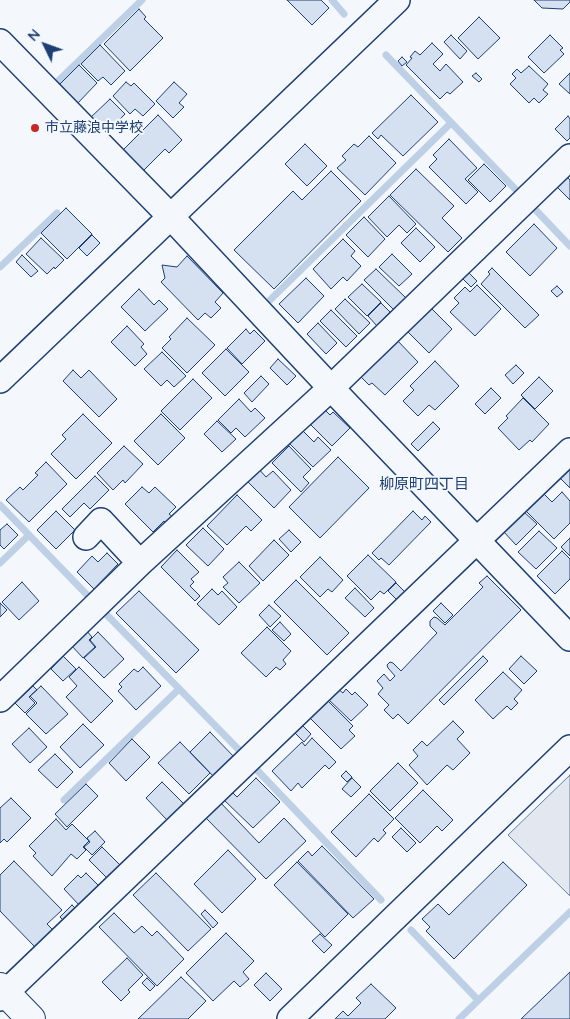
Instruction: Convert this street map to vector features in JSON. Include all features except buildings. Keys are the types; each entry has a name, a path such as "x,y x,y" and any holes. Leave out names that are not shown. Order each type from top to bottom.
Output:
{"main road":[{"path":"2,992 31,1019"}],"street":[{"path":"0,380 397,0"},
{"path":"0,42 171,217 570,638"},
{"path":"0,699 140,563 331,388 570,157"},
{"path":"2,992 570,451"},
{"path":"86,537 101,522 140,563"},
{"path":"290,1019 570,748"}],"shaded area":[{"path":"570,775 570,896 508,835"}],"waterway":[{"path":"54,85 142,0"},
{"path":"332,0 344,14"},
{"path":"386,55 520,194"},
{"path":"270,300 451,123"},
{"path":"530,204 570,246"},
{"path":"0,267 57,213"},
{"path":"0,505 91,599"},
{"path":"0,563 29,535"},
{"path":"106,614 241,752"},
{"path":"64,800 179,689"},
{"path":"256,769 381,900"},
{"path":"459,1019 570,912"},
{"path":"411,930 478,1000"}],"place":[{"name":"市立藤浪中学校","path":"35,128"}],"district":[{"name":"柳原町四丁目","path":"424,484"}]}
